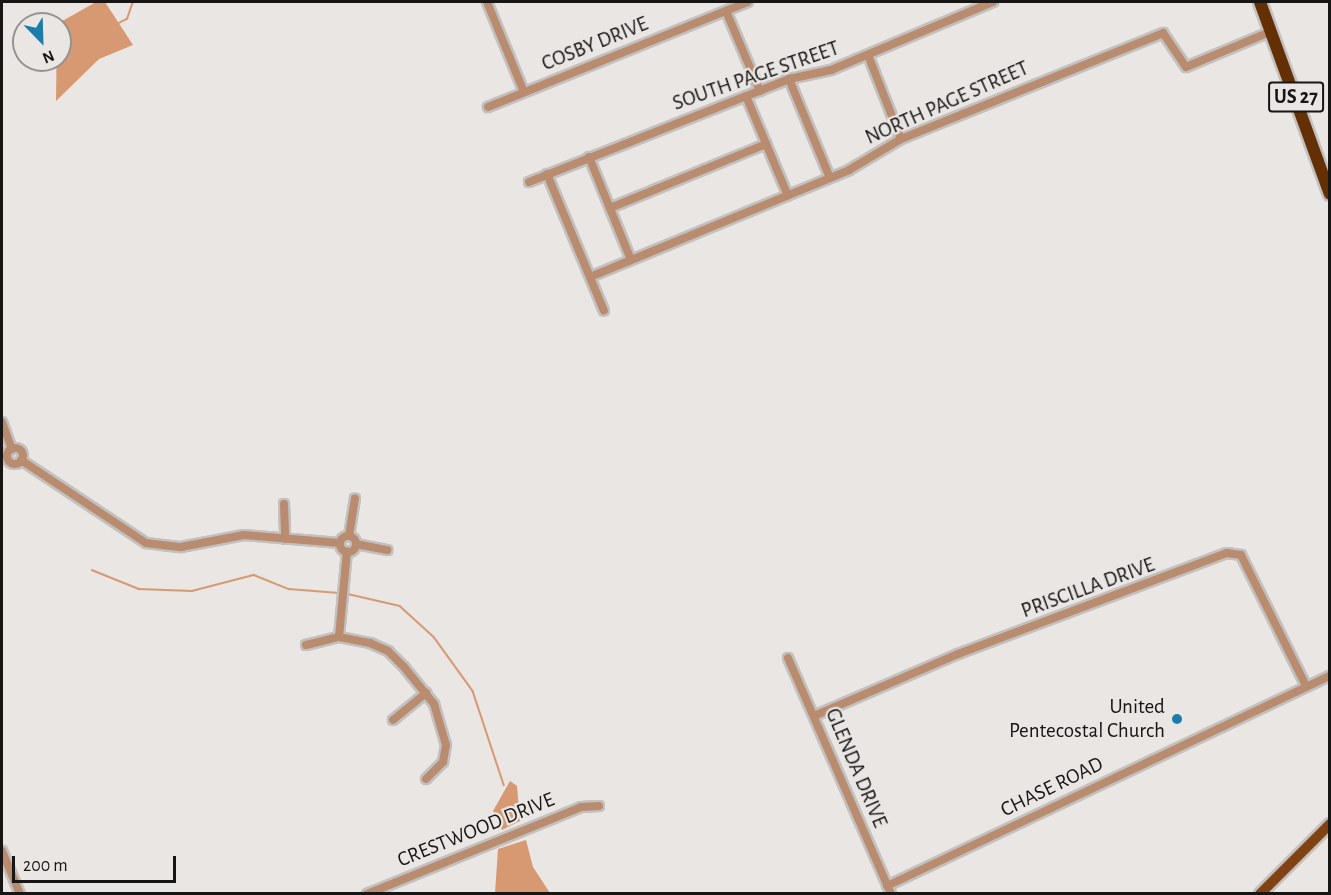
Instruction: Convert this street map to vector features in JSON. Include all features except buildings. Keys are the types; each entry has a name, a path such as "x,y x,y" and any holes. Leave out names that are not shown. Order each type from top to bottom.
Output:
{"highway":[{"name":"US 27","path":"1260,2 1329,194"}],"main road":[{"path":"1260,894 1329,824"}],"street":[{"path":"498,2 488,3 524,92"},
{"name":"COSBY DRIVE","path":"488,107 748,2"},
{"name":"SOUTH PAGE STREET","path":"529,182 789,79 868,55 993,2"},
{"path":"726,11 760,91"},
{"name":"NORTH PAGE STREET","path":"590,277 830,178 901,139 1163,33 1186,67 1272,31"},
{"path":"868,55 901,139"},
{"path":"789,79 830,178"},
{"path":"746,96 788,196"},
{"path":"610,208 766,144"},
{"path":"589,157 631,260"},
{"path":"547,174 604,311"},
{"path":"2,422 12,449 5,462"},
{"path":"12,449 21,451 21,460"},
{"path":"5,462 21,460 146,543 181,547 244,535 340,543 349,536 355,498"},
{"path":"284,504 285,539"},
{"path":"349,536 356,544 387,550"},
{"path":"340,543 347,552"},
{"path":"339,637 347,552 356,544"},
{"name":"PRISCILLA DRIVE","path":"814,716 958,654 1227,553 1240,555 1306,686"},
{"path":"306,645 339,637 388,651 426,693 446,745 444,762 426,779"},
{"name":"GLENDA DRIVE","path":"788,658 889,890"},
{"name":"CHASE ROAD","path":"889,890 1329,676"},
{"path":"393,720 426,693"},
{"name":"CRESTWOOD DRIVE","path":"367,894 581,807 599,806"},
{"path":"2,851 20,894"}],"shaded area":[{"path":"96,2 105,2 133,45 99,59 56,101 56,72 72,72 72,16"},
{"path":"510,781 517,786 520,821 502,830 493,811"},
{"path":"526,840 533,867 550,893 495,893 498,849"}],"waterway":[{"path":"119,23 127,19 133,2"},
{"path":"92,570 139,589 192,591 254,575 289,589 339,593"},
{"path":"348,594 400,606 434,637 473,691 504,785"}],"place":[{"name":"United Pentecostal Church","path":"1177,719"}]}
